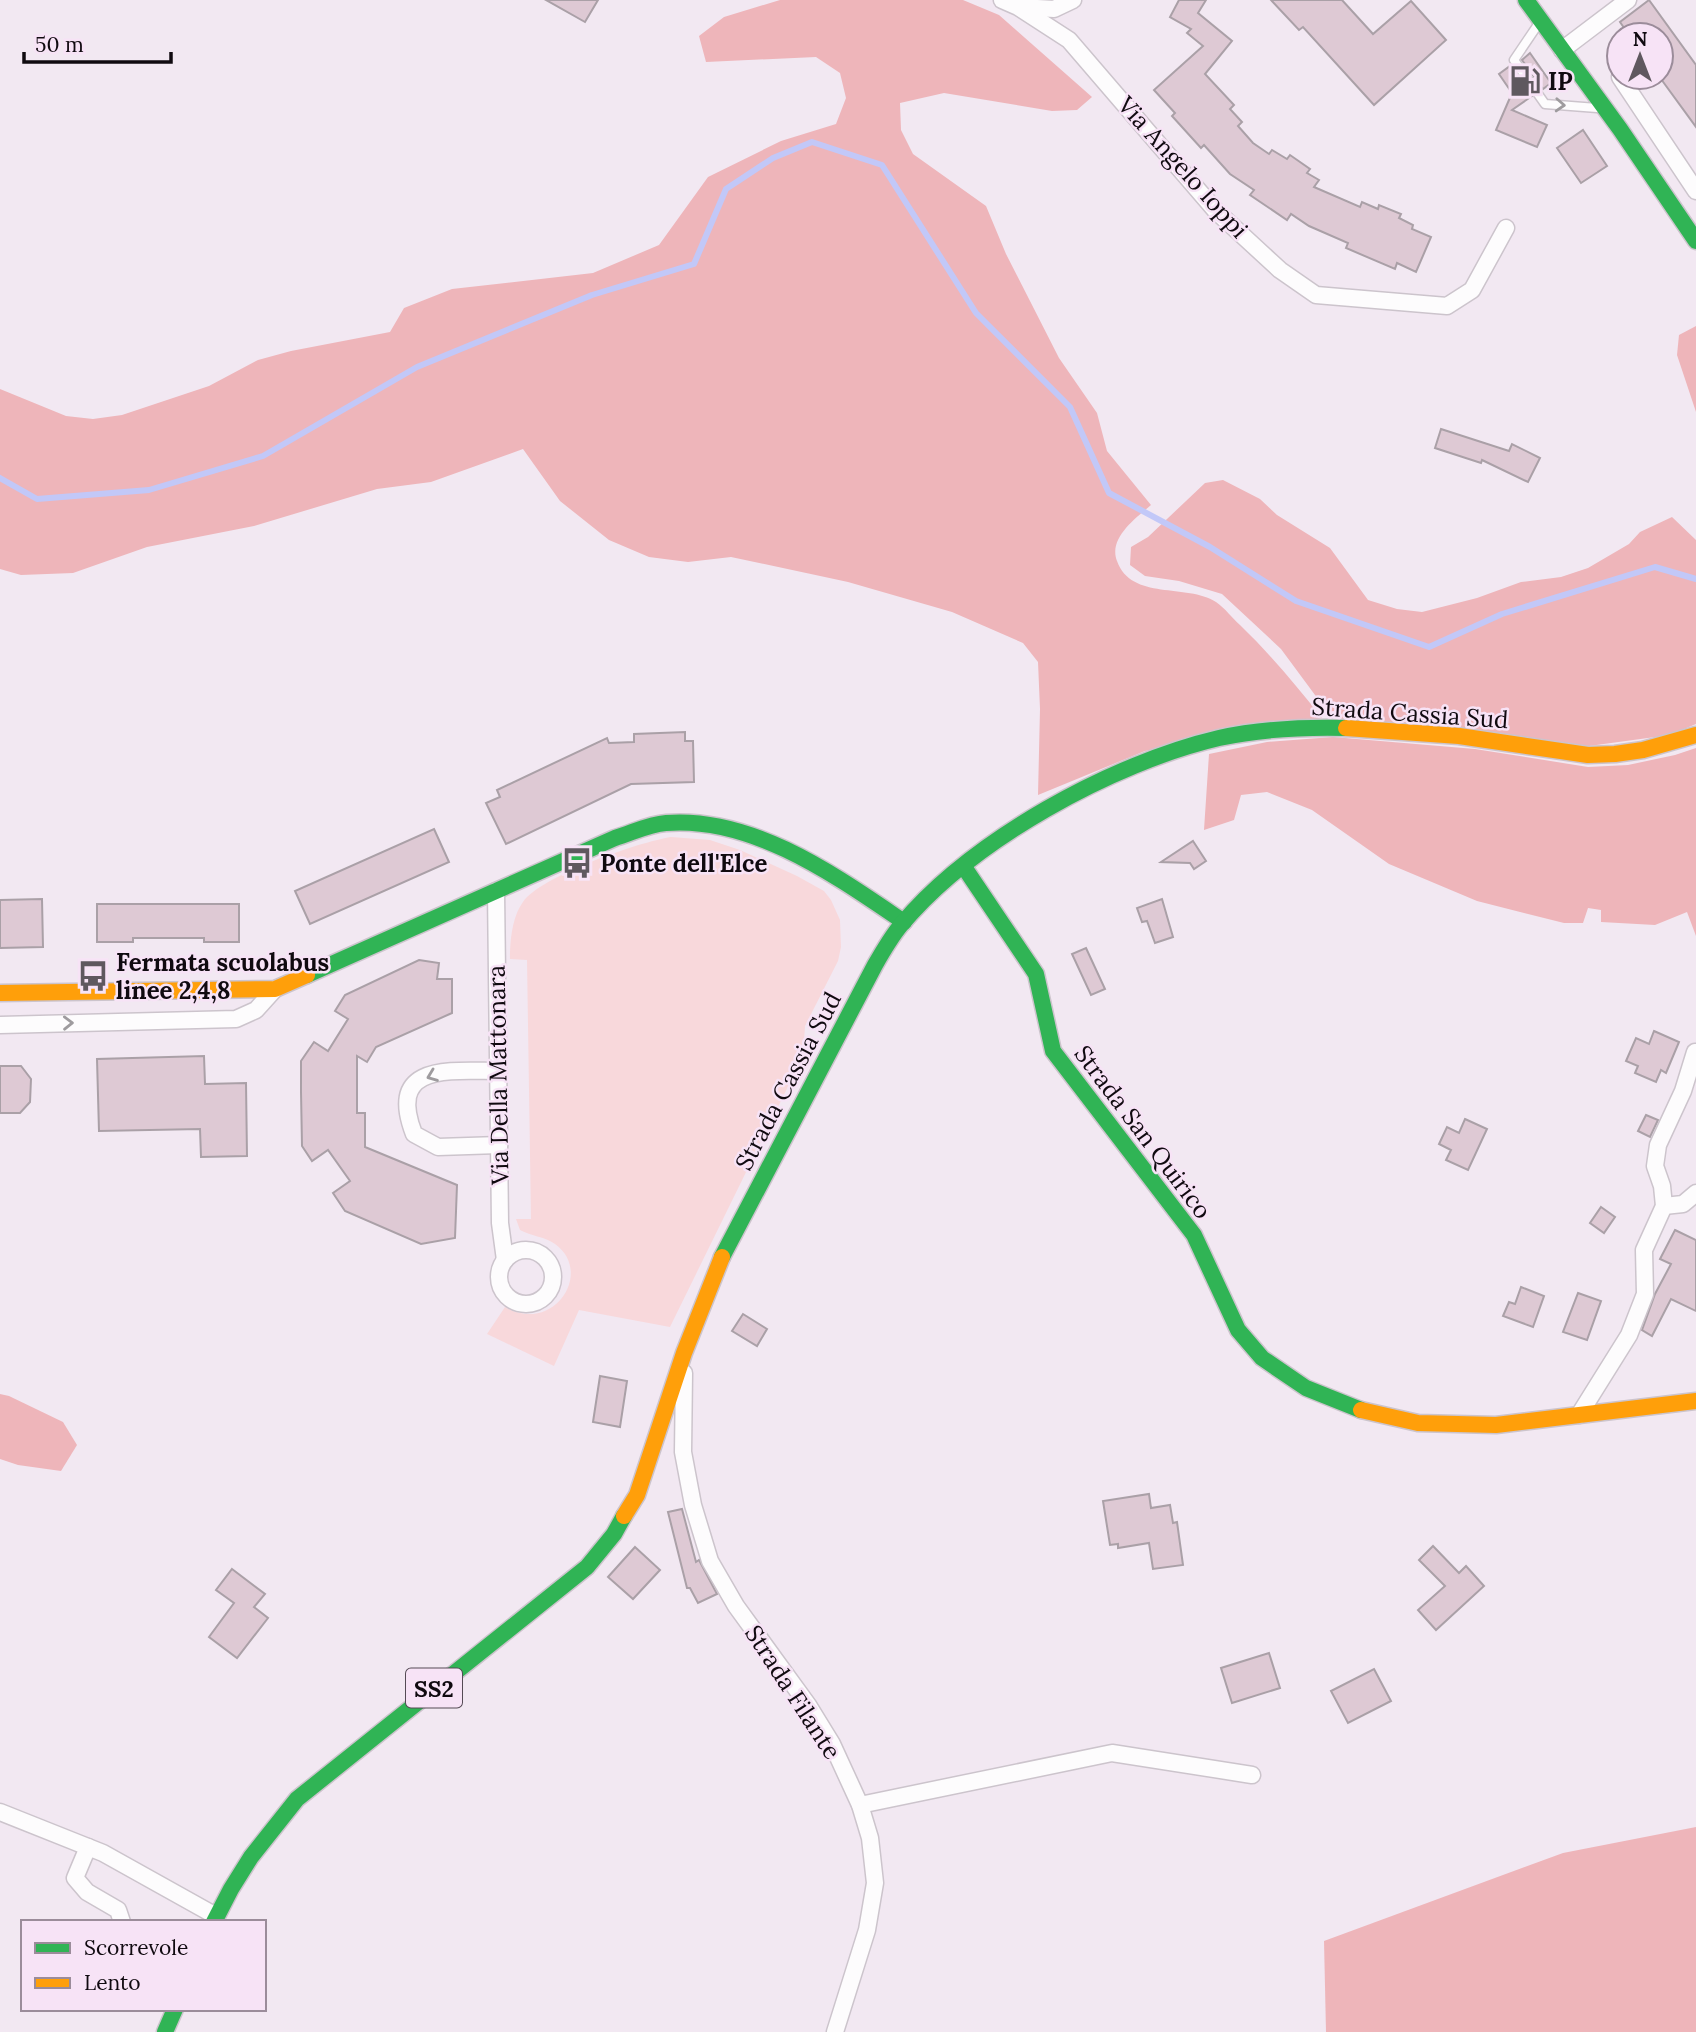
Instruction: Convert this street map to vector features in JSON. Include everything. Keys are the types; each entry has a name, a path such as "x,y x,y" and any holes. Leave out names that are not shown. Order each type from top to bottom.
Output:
{"main road":[{"path":"1526,0 1605,108 1696,241"},
{"name":"Strada Cassia Sud","path":"215,1919 241,1871 297,1799 587,1567 614,1534 637,1495 684,1353 725,1248 875,965 904,922 964,867 1012,829 1054,804 1149,760 1210,741 1265,731 1334,726 1401,730 1476,737 1588,755 1627,754 1672,744 1696,735"},
{"path":"0,993 275,989 615,838 667,823 716,825 769,843 852,886 904,922"},
{"name":"Strada San Quirico","path":"964,867 1036,974 1054,1051 1194,1235 1238,1330 1262,1358 1306,1388 1351,1408 1418,1423 1496,1425 1696,1401"},
{"path":"165,2032 174,2011"}],"street":[{"path":"1010,3 1054,9 1073,0"},
{"path":"1562,50 1628,0"},
{"name":"Via Angelo Ioppi","path":"1010,3 1069,40 1216,211 1280,270 1316,295 1447,306 1472,290 1506,228"},
{"path":"1630,91 1696,191"},
{"name":"Via Della Mattonara","path":"496,891 500,1223 505,1260"},
{"path":"0,1025 236,1019 256,1010 275,989"},
{"path":"1579,1415 1633,1325 1645,1294 1644,1250 1664,1206 1662,1186 1655,1166 1658,1145 1683,1091 1695,1052"},
{"path":"499,1071 436,1071 416,1082 409,1091 408,1118 414,1134 438,1147 499,1145"},
{"path":"1664,1206 1683,1204 1696,1193"},
{"name":"Strada Filante","path":"684,1353 683,1452 693,1505 710,1561 736,1606 832,1744 860,1805 870,1838 875,1883 867,1930 835,2032"},
{"path":"860,1805 1112,1753 1252,1775"},
{"path":"0,1812 103,1853 215,1919"},
{"path":"88,1847 75,1878 87,1892 118,1910 121,1920"}],"lane":[{"path":"1541,20 1514,60 1545,104 1605,108"}],"shaded area":[{"path":"780,0 963,0 999,15 1092,97 1077,110 1052,111 944,93 900,103 901,130 913,154 986,206 1006,254 1059,358 1097,413 1107,451 1151,505 1125,529 1116,544 1117,561 1124,573 1134,582 1147,587 1204,596 1216,602 1272,658 1322,718 1145,751 1038,795 1038,662 1023,643 952,612 848,582 731,557 688,562 649,557 609,540 560,501 523,449 431,482 377,489 254,526 147,547 73,573 21,575 0,569 0,389 66,416 93,419 122,415 209,386 258,360 390,332 404,308 452,289 593,273 659,245 708,177 781,141 836,124 846,98 840,73 816,57 706,62 699,36 724,17"},
{"path":"1696,326 1696,412 1677,355 1679,335"},
{"path":"1223,480 1260,499 1277,515 1330,548 1368,600 1397,609 1422,612 1477,598 1521,582 1561,577 1588,568 1629,544 1640,532 1672,517 1696,540 1696,724 1670,735 1589,746 1332,718 1281,649 1222,594 1179,581 1145,576 1130,565 1131,547 1148,537 1205,483"},
{"path":"1333,737 1475,749 1588,767 1628,765 1696,748 1696,936 1687,912 1655,925 1601,922 1601,910 1588,908 1583,923 1564,923 1477,901 1389,864 1312,810 1267,792 1241,795 1234,820 1204,830 1209,754 1267,742"},
{"path":"671,837 710,840 740,850 824,891 840,920 841,947 838,961 805,1026 803,1056 670,1327 579,1310 554,1366 487,1334 505,1307 522,1314 538,1313 552,1307 563,1297 571,1270 566,1256 555,1244 520,1230 516,1219 531,1219 527,960 510,959 512,929 523,902 549,882 615,853"},
{"path":"0,1394 63,1422 77,1445 61,1471 18,1465 0,1459"},
{"path":"1696,1827 1696,2032 1326,2032 1324,1941 1563,1853"}],"building":[{"path":"546,0 598,0 585,22"},
{"path":"1179,0 1206,0 1198,13 1232,41 1205,74 1234,105 1230,109 1242,122 1238,126 1253,143 1269,154 1272,150 1287,159 1290,155 1310,169 1307,173 1319,180 1314,187 1360,207 1362,202 1378,209 1379,205 1401,214 1399,218 1413,225 1412,229 1431,237 1416,272 1397,263 1395,269 1346,248 1348,243 1309,226 1291,214 1287,220 1250,195 1254,190 1230,174 1204,145 1201,148 1172,116 1175,113 1154,90 1203,46 1187,33 1191,29 1170,17"},
{"path":"1271,0 1342,0 1373,34 1411,1 1446,40 1374,105 1303,27 1299,30"},
{"path":"1649,0 1664,21 1621,21"},
{"path":"1675,36 1696,65 1696,127 1670,91 1675,91"},
{"path":"1530,53 1551,83 1543,89 1522,60"},
{"path":"1510,66 1532,96 1512,110 1547,125 1537,147 1496,130 1512,93 1499,74"},
{"path":"1583,130 1607,166 1581,183 1557,148"},
{"path":"1441,429 1509,451 1512,444 1540,458 1528,482 1482,460 1481,463 1435,448"},
{"path":"685,732 685,741 693,741 694,782 631,784 506,844 486,803 500,797 497,790 607,738 609,743 634,742 634,734"},
{"path":"434,829 449,862 310,924 295,891"},
{"path":"1193,841 1206,861 1194,869 1190,863 1161,862"},
{"path":"42,899 43,947 0,948 0,900"},
{"path":"1162,899 1173,937 1155,943 1147,921 1142,922 1137,908"},
{"path":"97,904 239,904 239,942 204,942 204,938 133,938 133,942 97,942"},
{"path":"1086,948 1105,989 1091,995 1072,954"},
{"path":"419,960 439,963 437,979 452,979 452,1013 376,1047 367,1062 357,1056 357,1113 365,1113 365,1147 457,1185 455,1238 421,1244 345,1211 333,1193 350,1181 328,1150 312,1161 302,1146 301,1092 301,1061 314,1042 328,1051 348,1019 335,1011 345,995"},
{"path":"1654,1031 1679,1042 1666,1073 1661,1070 1656,1082 1635,1073 1638,1066 1626,1061 1636,1038 1649,1044"},
{"path":"204,1056 205,1084 246,1083 247,1156 201,1157 200,1129 99,1131 97,1059"},
{"path":"0,1066 21,1066 31,1079 30,1102 20,1113 0,1113"},
{"path":"1646,1115 1658,1120 1650,1137 1638,1131"},
{"path":"1465,1119 1487,1129 1468,1170 1446,1160 1451,1150 1439,1144 1447,1127 1459,1133"},
{"path":"1601,1207 1615,1217 1604,1233 1590,1223"},
{"path":"1675,1230 1696,1240 1696,1311 1671,1299 1652,1336 1642,1330 1655,1294 1671,1264 1660,1259"},
{"path":"1521,1287 1544,1296 1533,1327 1503,1316 1509,1302 1515,1304"},
{"path":"1578,1293 1601,1301 1587,1340 1563,1332"},
{"path":"743,1314 767,1329 757,1346 732,1331"},
{"path":"600,1376 627,1381 620,1427 593,1422"},
{"path":"1149,1494 1151,1508 1170,1505 1173,1523 1177,1522 1183,1565 1153,1569 1149,1543 1118,1548 1118,1544 1110,1545 1103,1501"},
{"path":"682,1509 696,1562 699,1560 717,1594 698,1603 690,1588 687,1588 668,1512"},
{"path":"1433,1546 1459,1573 1466,1566 1484,1586 1436,1630 1418,1610 1445,1586 1419,1560"},
{"path":"635,1547 660,1570 633,1599 608,1577"},
{"path":"232,1569 265,1594 254,1607 268,1618 237,1658 209,1637 234,1603 216,1590"},
{"path":"1269,1653 1280,1688 1232,1703 1221,1668"},
{"path":"1374,1669 1391,1701 1348,1723 1331,1691"}],"waterway":[{"path":"0,478 37,499 149,490 263,456 417,367 592,295 694,264 726,189 773,158 812,142 882,165 976,313 1070,407 1109,493 1210,547 1296,601 1429,647 1502,614 1655,567 1696,579"}],"traffic: fast":[{"path":"1526,0 1620,129 1696,241"},
{"path":"722,1257 887,944 931,894 966,863 1046,809 1134,766 1178,750 1250,732 1346,728"},
{"path":"307,975 615,838 666,823 698,823 762,839 822,869 904,922"},
{"path":"964,867 1036,974 1053,1051 1194,1235 1238,1330 1262,1358 1306,1388 1361,1410"},
{"path":"215,1920 251,1857 297,1799 587,1567 614,1534 624,1516"},
{"path":"165,2032 174,2011"}],"traffic: slow":[{"path":"1346,728 1459,736 1588,755 1643,750 1696,735"},
{"path":"0,993 275,989 307,975"},
{"path":"624,1516 637,1495 684,1353 722,1257"},
{"path":"1361,1410 1418,1423 1496,1425 1696,1401"}],"place":[{"name":"IP","path":"1525,81"},
{"name":"Ponte dell'Elce","path":"577,863"},
{"name":"Fermata scuolabus linee 2,4,8","path":"93,976"}]}
